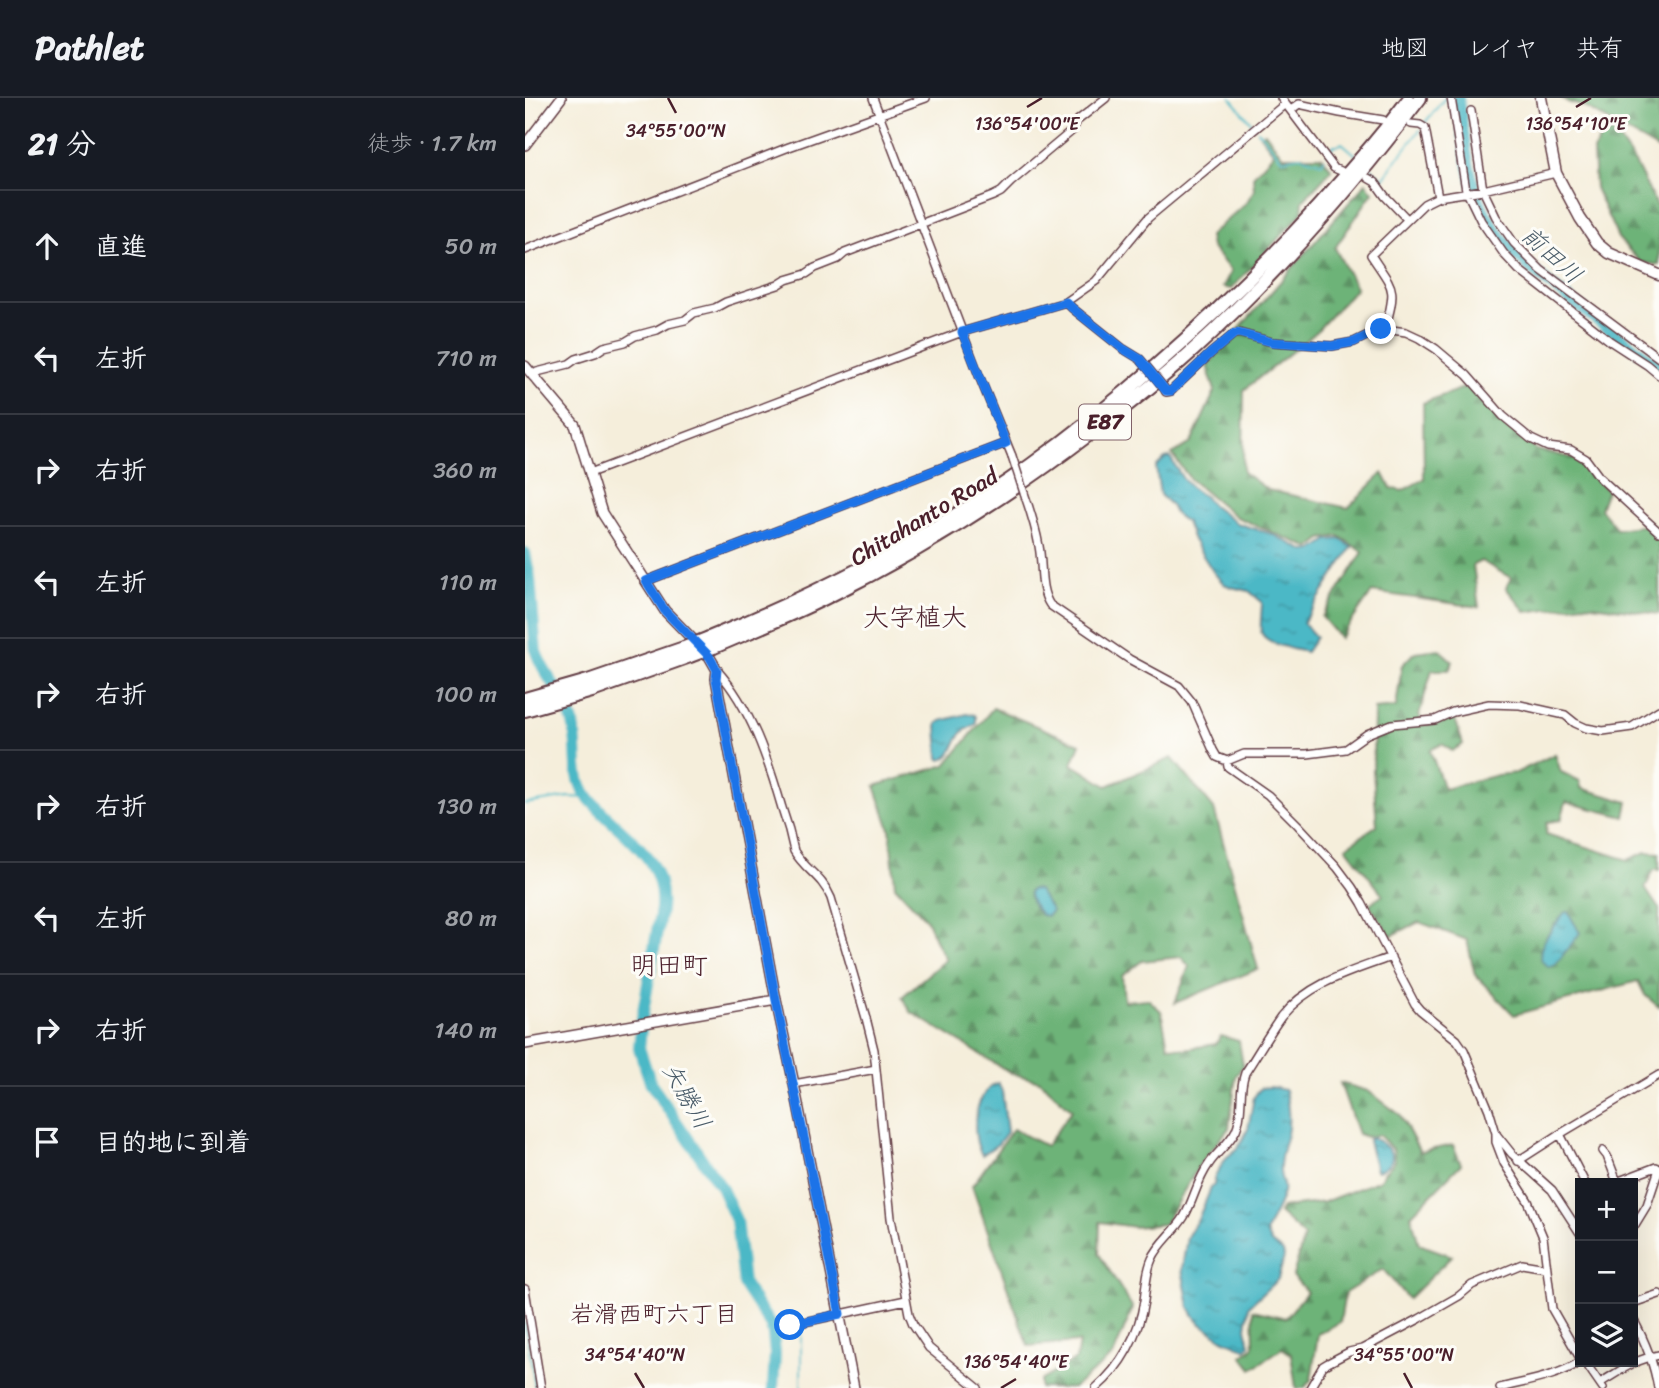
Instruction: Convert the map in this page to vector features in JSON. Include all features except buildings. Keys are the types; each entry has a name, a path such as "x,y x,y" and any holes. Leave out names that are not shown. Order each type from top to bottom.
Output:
{"highway":[{"name":"Chitahanto Road","path":"711,642 880,558 980,498 1058,444 1168,355 1231,298 1329,195 1410,98"},
{"name":"Chitahanto Road","path":"528,704 590,686 687,652 825,598 944,533 1035,474 1124,408 1240,306 1337,203 1420,98"}],"main road":[{"path":"1541,98 1556,173 1580,218 1597,243 1609,253 1659,275"}],"street":[{"path":"525,145 561,98"},
{"path":"873,98 1012,456 1039,543 1043,589 1047,601 1129,659 1179,686 1192,702 1213,750 1220,759 1227,761 1244,754 1307,754 1346,749 1367,734 1392,724 1435,720 1453,712 1489,704 1520,705 1565,715 1593,731 1632,727 1659,710"},
{"path":"525,250 789,147 926,98"},
{"path":"532,376 537,372 564,366 604,347 685,320 694,313 778,285 786,279 806,274 838,259 845,253 993,196 1073,130 1077,121 1106,98"},
{"path":"1451,98 1468,193 1490,236 1519,270 1610,341 1659,375"},
{"path":"590,472 962,332 1066,302 1096,281 1148,218 1286,104 1299,104 1383,120"},
{"path":"1286,104 1334,168 1342,171"},
{"path":"1471,111 1483,190 1503,228 1526,256 1551,278 1659,358"},
{"path":"1411,124 1426,128 1438,197"},
{"path":"1385,329 1393,294 1387,277 1371,255 1407,219 1424,204 1438,197 1483,190 1556,173"},
{"path":"1368,178 1407,219"},
{"path":"1066,302 1122,348 1140,359 1166,391 1171,391 1211,353 1238,333 1272,342 1332,346 1354,342 1385,329 1412,334 1436,349 1467,376 1503,416 1531,439 1548,447 1571,450 1586,459 1605,483 1659,532"},
{"path":"525,366 575,425 603,513 665,611 709,656 739,701 774,778 795,850 827,889 874,1050 891,1218 909,1314 929,1348 978,1388"},
{"path":"646,581 1006,443"},
{"path":"717,670 718,692 776,1000 855,1388"},
{"path":"1227,761 1228,767 1268,795 1337,867 1362,902 1420,1010 1464,1049 1489,1110 1504,1163 1528,1201 1543,1237 1552,1309 1575,1348"},
{"path":"1095,1388 1115,1369 1135,1334 1144,1302 1150,1263 1160,1245 1184,1216 1199,1179 1236,1130 1245,1073 1282,1017 1295,1002 1335,977 1391,957"},
{"path":"525,1044 776,1000"},
{"path":"795,1084 876,1069"},
{"path":"1518,1161 1659,1075"},
{"path":"1496,1133 1518,1161 1552,1190 1575,1225"},
{"path":"1560,1134 1582,1178"},
{"path":"1603,1151 1614,1178"},
{"path":"1627,1178 1647,1169 1659,1169 1647,1205 1638,1220"},
{"path":"1310,1388 1323,1366 1419,1319 1459,1296 1472,1285 1523,1264 1546,1268"},
{"path":"525,1289 541,1388"},
{"path":"1638,1301 1659,1294"},
{"path":"790,1325 906,1300"},
{"path":"1638,1328 1655,1356 1658,1388"},
{"path":"1587,1367 1602,1386 1633,1362 1655,1356"},
{"path":"1500,1388 1564,1370 1575,1364"},
{"path":"1539,1378 1541,1388"}],"green space":[{"path":"1562,98 1659,98 1659,150 1584,107"},
{"path":"1265,132 1283,156 1321,156 1332,169 1303,200 1302,213 1231,289 1223,287 1231,271 1211,247 1209,236 1247,202 1254,190 1253,176 1274,153 1260,135"},
{"path":"1610,132 1615,134 1635,163 1659,210 1659,265 1640,262 1618,238 1595,188 1593,151 1601,137"},
{"path":"1366,183 1373,192 1335,248 1356,288 1315,333 1244,390 1243,472 1268,490 1348,508 1383,473 1391,488 1402,491 1424,479 1423,403 1471,385 1504,424 1537,450 1573,458 1607,490 1600,509 1617,529 1646,525 1659,539 1659,614 1584,604 1526,612 1506,588 1511,578 1481,561 1473,565 1479,607 1372,592 1340,638 1322,617 1363,552 1339,536 1322,539 1310,548 1236,517 1190,479 1172,454 1191,443 1215,391 1207,366"},
{"path":"1439,649 1453,662 1449,670 1432,670 1419,715 1424,725 1444,723 1454,716 1463,744 1452,751 1442,744 1430,750 1444,789 1497,775 1516,773 1555,754 1561,772 1580,781 1581,788 1628,802 1625,817 1566,802 1561,820 1547,822 1546,834 1628,860 1646,852 1659,853 1659,870 1654,870 1645,888 1659,909 1659,1007 1645,995 1638,981 1514,1015 1475,975 1467,940 1419,922 1391,936 1369,904 1383,895 1346,847 1377,825 1373,771 1374,709 1396,707 1402,665 1415,652"},
{"path":"993,708 1080,744 1072,764 1107,786 1172,758 1214,809 1258,969 1175,1003 1189,966 1181,957 1142,961 1122,976 1124,1001 1148,999 1161,1011 1168,1046 1185,1049 1216,1044 1221,1036 1239,1041 1243,1065 1236,1076 1229,1128 1200,1164 1164,1224 1134,1227 1100,1222 1099,1254 1133,1308 1113,1356 1073,1388 1040,1388 1040,1381 1076,1359 1079,1342 1028,1346 972,1186 1013,1129 1046,1146 1072,1110 1040,1081 1011,1073 911,1012 902,997 946,959 926,919 895,886 890,829 875,786 946,765"},
{"path":"1340,1083 1368,1091 1400,1115 1420,1152 1453,1145 1461,1164 1411,1215 1419,1244 1452,1256 1408,1299 1383,1269 1345,1293 1340,1322 1318,1334 1311,1380 1304,1388 1296,1388 1291,1354 1282,1348 1252,1369 1242,1356 1254,1346 1253,1310 1286,1318 1307,1292 1293,1276 1304,1236 1279,1213 1282,1208 1324,1202 1380,1180 1395,1161 1393,1150 1379,1135 1367,1137 1358,1134"}],"water":[{"path":"1170,457 1183,479 1194,490 1236,523 1272,534 1305,551 1313,550 1328,540 1340,539 1352,547 1303,623 1316,637 1306,652 1267,639 1261,631 1262,602 1249,591 1224,584 1214,573 1193,540 1186,522 1175,514 1171,505 1160,495 1156,467"},
{"path":"967,714 975,715 976,724 963,732 951,753 941,760 937,724"},
{"path":"1032,889 1038,890 1052,911 1047,916 1041,915 1031,901 1029,892"},
{"path":"1568,912 1580,933 1556,964 1549,967 1540,956 1541,949 1564,913"},
{"path":"998,1083 1002,1091 1007,1132 998,1144 982,1155 976,1137 976,1115 983,1095"},
{"path":"1261,1088 1285,1090 1288,1123 1280,1161 1283,1192 1266,1233 1271,1243 1283,1252 1284,1257 1278,1279 1249,1306 1246,1328 1250,1345 1246,1349 1223,1339 1194,1316 1189,1307 1182,1269 1187,1237 1214,1185 1214,1178 1226,1158 1238,1148 1248,1129 1254,1097"},
{"path":"1373,1138 1389,1149 1392,1158 1386,1167 1378,1171 1368,1141"}],"waterway":[{"path":"1231,98 1255,127"},
{"path":"1423,125 1445,98"},
{"name":"前田川","path":"1458,98 1472,181 1483,209 1501,238 1551,285 1659,366"},
{"path":"1371,168 1383,179 1420,130"},
{"path":"1258,131 1282,159 1300,156 1322,163 1324,159"},
{"path":"1327,154 1334,145 1342,143 1356,155"},
{"name":"矢勝川","path":"525,553 536,652 570,714 582,788 599,810 648,858 661,889 661,909 639,1048 651,1084 721,1187 736,1220 743,1284 771,1326 773,1334 773,1388"},
{"path":"525,804 569,797 589,798"},
{"path":"525,1323 535,1387"},
{"path":"801,1331 801,1388"}],"district":[{"name":"大字植大","path":"915,617"},
{"name":"明田町","path":"669,965"},
{"name":"岩滑西町六丁目","path":"654,1314"}],"route":[{"path":"790,1325 840,1314 776,1000 716,679 717,670 709,656 665,611 646,581 1006,443 962,332 1066,302 1122,348 1140,359 1166,391 1171,391 1234,334 1272,342 1332,346 1354,342 1381,329"}]}
